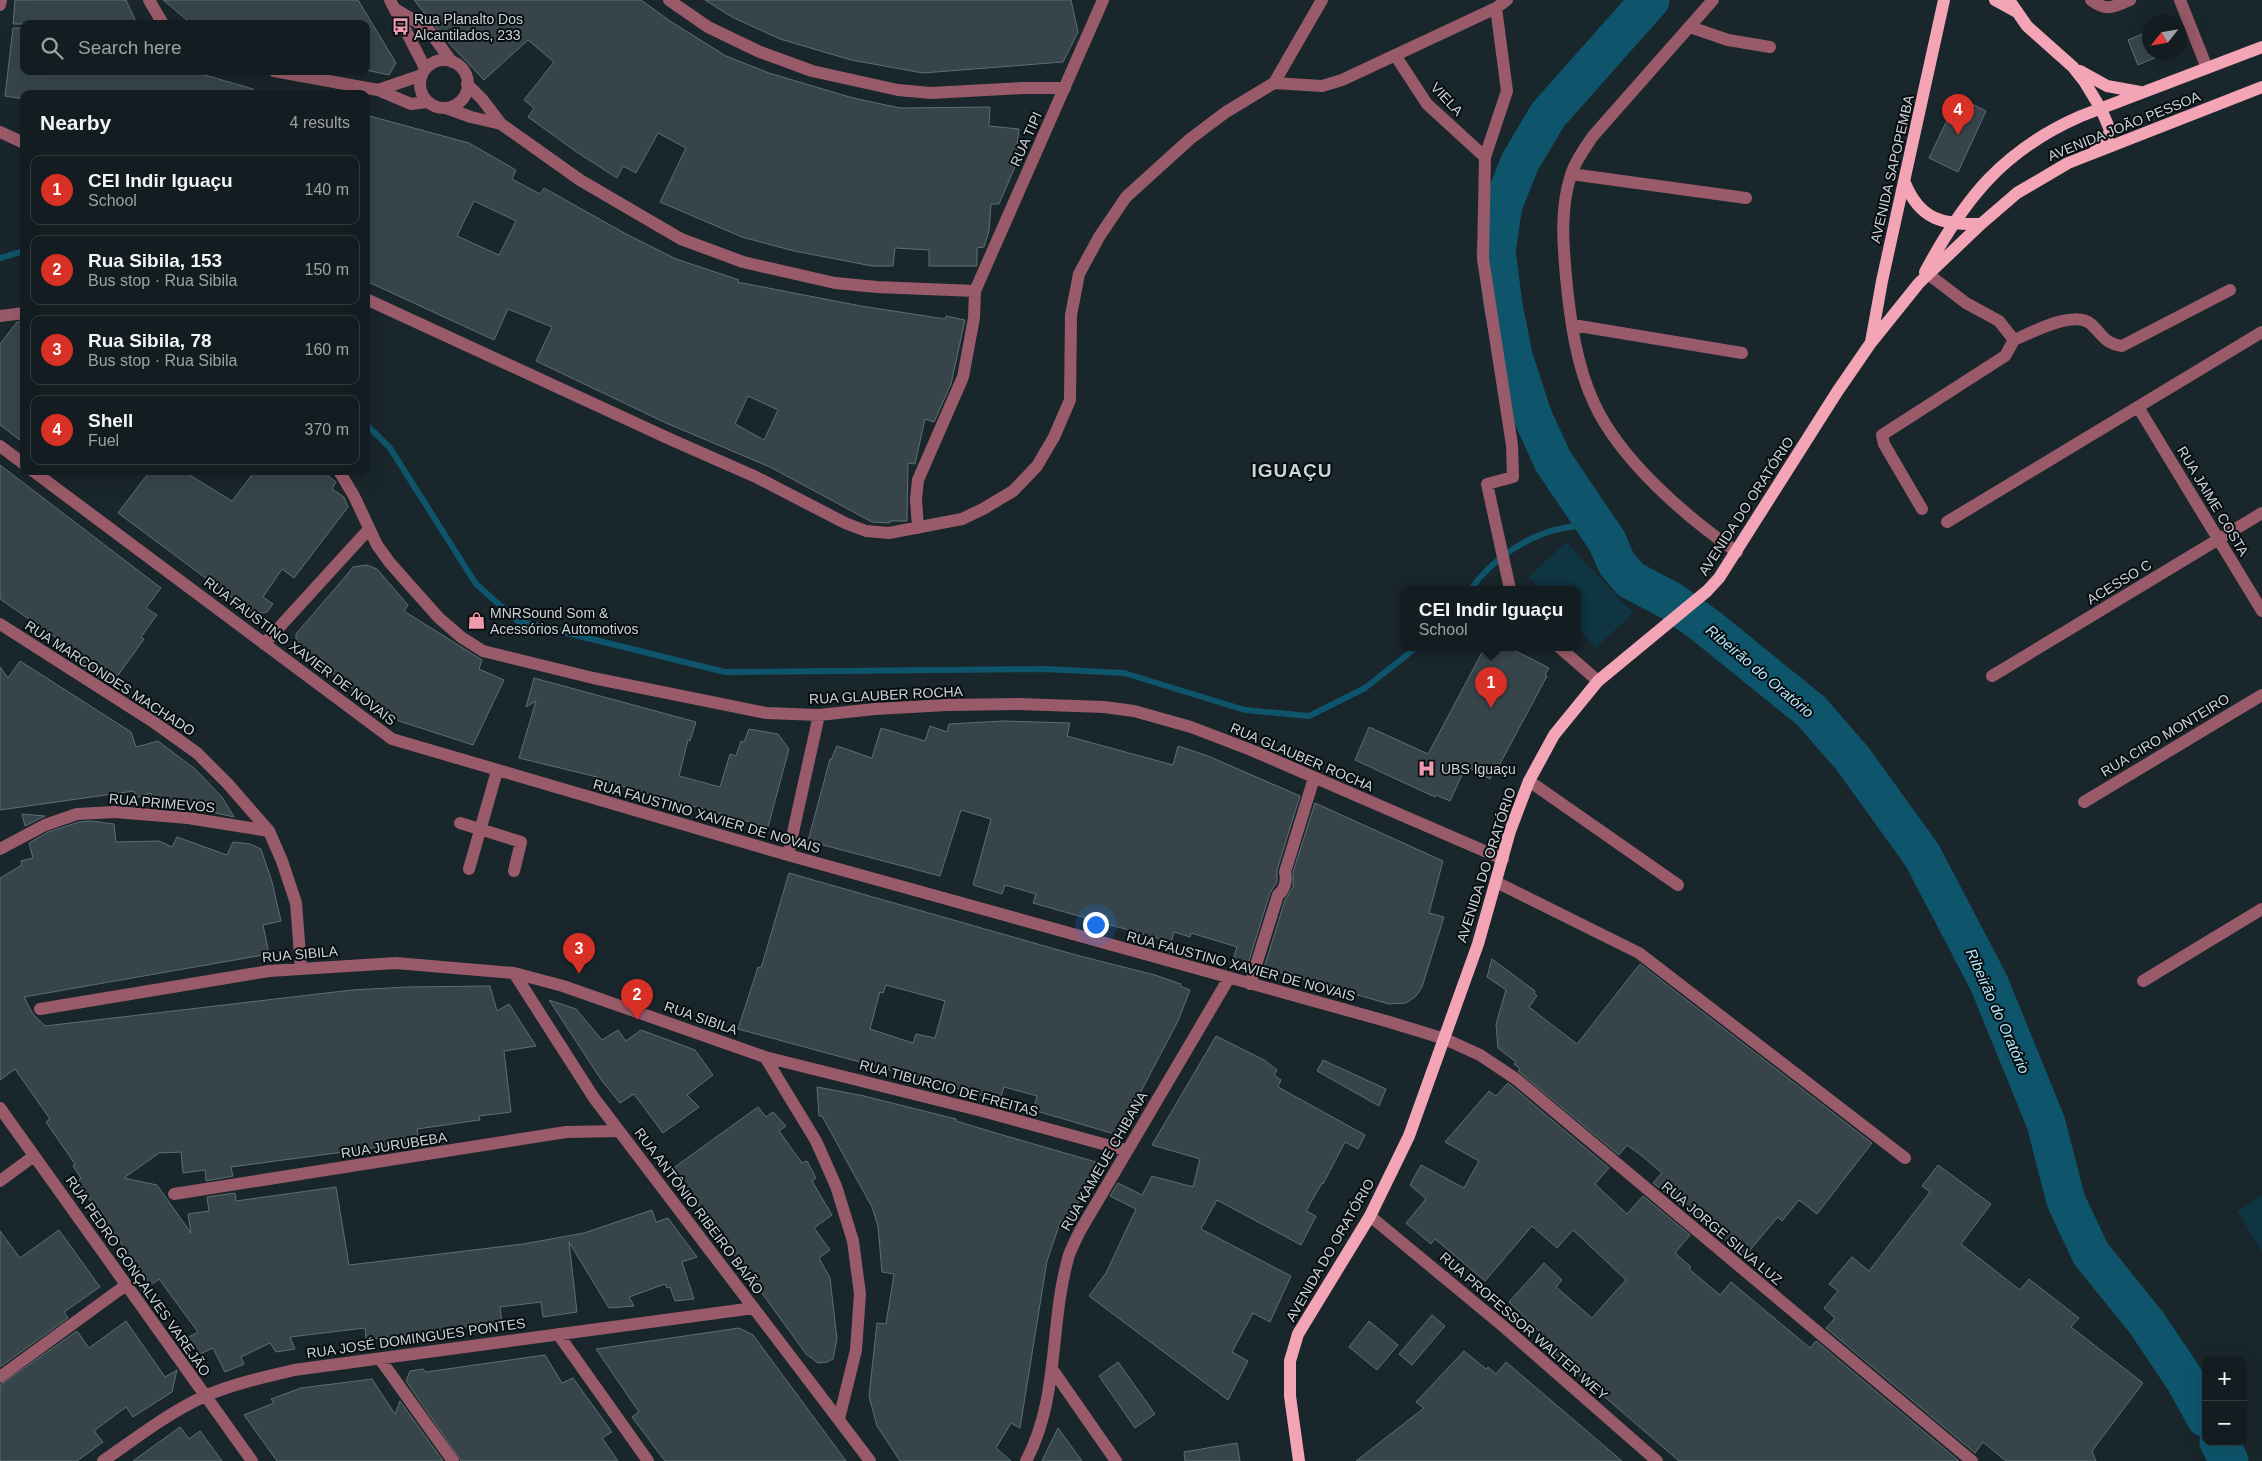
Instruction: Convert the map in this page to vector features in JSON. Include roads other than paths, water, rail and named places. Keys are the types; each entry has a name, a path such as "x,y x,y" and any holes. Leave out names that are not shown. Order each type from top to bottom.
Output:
{"main road":[{"name":"AVENIDA JOÃO PESSOA","path":"1995,0 2012,5 2040,39 2073,67 2101,108"},
{"name":"AVENIDA SAPOPEMBA","path":"1870,344 1882,281 1947,2"},
{"name":"AVENIDA JOÃO PESSOA","path":"1924,279 1953,223 1981,185 2024,146 2061,124 2262,47"},
{"path":"2073,67 2107,86 2126,91 2143,92"},
{"name":"AVENIDA JOÃO PESSOA","path":"1981,224 2031,183 2087,154 2262,88"},
{"path":"2087,154 2103,143 2109,134 2108,125 2101,108"},
{"path":"1905,183 1914,203 1930,216 1953,223 1981,224"},
{"name":"AVENIDA DO ORATÓRIO","path":"1299,1461 1290,1396 1290,1361 1298,1334 1370,1216 1409,1136 1478,944 1510,831 1529,781 1554,734 1610,669 1707,591 1719,578 1836,392 1870,344 1924,279 1981,224"}],"street":[{"path":"0,5 1,0"},
{"path":"148,0 160,20"},
{"path":"669,0 708,27 760,52 822,74 898,90 931,93 1022,88 1064,88"},
{"name":"RUA TIPI","path":"975,291 1103,0"},
{"path":"370,301 756,477 845,523 874,533 889,533 962,518 983,510 1013,491 1037,466 1054,437 1070,400 1071,315 1079,274 1099,237 1126,197 1190,139 1226,112 1274,84 1322,0"},
{"path":"1274,84 1322,86 1342,80 1496,8 1507,0"},
{"path":"1713,0 1593,136 1571,174 1567,190 1563,243 1573,325 1584,375 1594,403 1607,425 1643,473 1689,517 1737,552"},
{"path":"2091,0 2100,7 2108,9 2130,0"},
{"path":"2180,0 2206,68"},
{"path":"296,75 378,90 412,104 427,102 439,108 455,106 466,93 467,84 463,71 452,62 427,28 392,4"},
{"path":"392,4 424,72 420,88 427,102"},
{"path":"1496,8 1507,91 1485,157 1483,260 1512,445 1513,477 1487,484 1509,586"},
{"path":"1690,27 1728,40 1770,47"},
{"name":"VIELA","path":"1395,55 1428,104 1485,157"},
{"path":"378,90 424,72 438,61 452,62"},
{"path":"467,84 482,99 501,124 580,180 630,211 681,239 743,262 836,282 877,287 975,291 974,318 963,377 918,480 916,499 918,528"},
{"path":"446,108 471,117 501,124"},
{"path":"0,132 20,141"},
{"path":"1571,174 1746,198"},
{"path":"1924,279 1999,321 2014,340"},
{"path":"1922,509 1884,444 1882,435 2005,356 2014,340 2065,319 2089,322 2110,344 2122,346 2230,290"},
{"path":"0,316 20,314"},
{"path":"1573,325 1742,353"},
{"path":"1947,522 2262,332"},
{"name":"RUA JAIME COSTA","path":"2138,407 2262,611"},
{"path":"0,446 20,461"},
{"name":"RUA FAUSTINO XAVIER DE NOVAIS","path":"39,475 392,739 788,855 1445,1039"},
{"name":"RUA GLAUBER ROCHA","path":"341,475 354,496 369,529 390,563 423,601 461,637 483,650 593,678 766,713 819,715 875,709 947,705 1019,704 1104,707 1134,712 1191,727 1251,750 1503,858"},
{"name":"ACESSO C","path":"1992,676 2262,513"},
{"path":"264,644 369,529"},
{"name":"RUA MARCONDES MACHADO","path":"0,624 155,723 197,753 228,784 268,831 282,861 296,903 302,968"},
{"path":"1564,651 1598,681"},
{"name":"RUA CIRO MONTEIRO","path":"2084,802 2262,695"},
{"path":"788,855 819,715"},
{"path":"469,869 497,771"},
{"path":"1250,984 1278,895 1282,892 1286,878 1285,872 1314,778"},
{"path":"1529,781 1678,885"},
{"name":"RUA PRIMEVOS","path":"0,849 37,828 77,814 115,812 188,818 268,831"},
{"path":"460,823 521,842 514,870"},
{"path":"1496,882 1639,953 1905,1158"},
{"path":"2143,982 2262,909"},
{"name":"RUA SIBILA","path":"40,1009 269,971 396,963 514,972 564,986 765,1057"},
{"name":"RUA ANTÔNIO RIBEIRO BAIÃO","path":"514,972 594,1098 870,1461"},
{"name":"RUA KAMEUE CHIBANA","path":"1026,1461 1046,1410 1069,1255 1080,1230 1125,1150 1228,978"},
{"name":"RUA JORGE SILVA LUZ","path":"1445,1039 1480,1055 1516,1080 1972,1461"},
{"path":"765,1057 816,1141 836,1186 853,1241 860,1294 856,1350 839,1420"},
{"name":"RUA TIBURCIO DE FREITAS","path":"765,1057 982,1111 1125,1150"},
{"name":"RUA PEDRO GONÇALVES VAREJÃO","path":"0,1108 252,1461"},
{"name":"RUA JURUBEBA","path":"174,1194 566,1132 620,1131"},
{"path":"0,1181 34,1156"},
{"name":"RUA PROFESSOR WALTER WEY","path":"1370,1216 1504,1327 1657,1461"},
{"path":"0,1377 126,1285"},
{"name":"RUA JOSÉ DOMINGUES PONTES","path":"104,1461 169,1415 205,1396 245,1382 294,1370 754,1308"},
{"path":"558,1334 648,1461"},
{"path":"380,1359 453,1461"},
{"path":"1052,1369 1116,1461"}],"waterway":[{"name":"Ribeirão do Oratório","path":"1650,0 1548,115 1520,162 1503,205 1496,251 1503,305 1513,356 1532,415 1553,461 1607,541 1617,564 1631,580 1671,601 1706,626 1811,711 1852,758 1922,855 1989,983 2046,1123 2066,1201 2091,1254 2146,1322 2185,1380 2202,1411"},
{"path":"0,258 20,252"},
{"path":"370,428 390,448 476,584 518,621 725,672 1044,669 1124,673 1245,710 1309,716 1365,688 1412,651"},
{"path":"1473,586 1489,568 1524,542 1551,531 1595,524"},
{"name":"Ribeirão do Oratório","path":"2221,1446 2229,1461"}],"place":[{"name":"Rua Planalto Dos Alcantilados, 233","path":"400,27"},
{"name":"Shell","path":"1958,135"},
{"name":"MNRSound Som & Acessórios Automotivos","path":"476,621"},
{"name":"CEI Indir Iguaçu","path":"1491,708"},
{"name":"UBS Iguaçu","path":"1427,769"},
{"name":"Rua Sibila, 78","path":"579,974"},
{"name":"Rua Sibila, 153","path":"637,1020"}],"district":[{"name":"IGUAÇU","path":"1292,470"}]}
